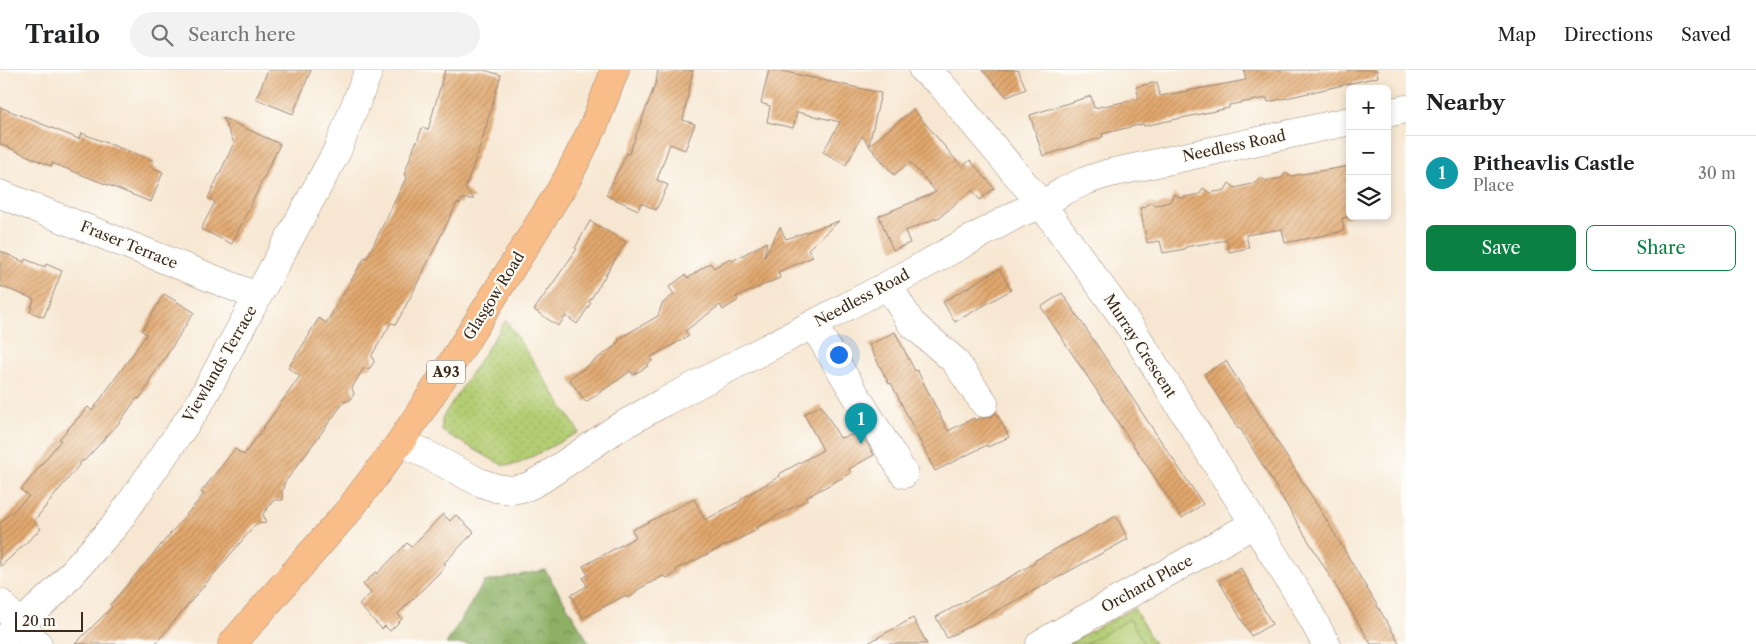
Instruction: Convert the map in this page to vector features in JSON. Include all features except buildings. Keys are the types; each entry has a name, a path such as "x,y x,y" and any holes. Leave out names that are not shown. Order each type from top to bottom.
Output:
{"main road":[{"name":"Glasgow Road","path":"232,644 349,510 400,441 566,181 594,125 615,70"}],"street":[{"name":"Viewlands Terrace","path":"0,643 29,634 56,591 116,524 198,406 337,151 369,70"},
{"name":"Murray Crescent","path":"923,70 940,83 1042,204 1132,331 1304,603 1326,644"},
{"path":"1391,112 1406,110"},
{"name":"Needless Road","path":"400,441 479,482 496,488 512,490 528,487 616,429 664,402 815,324 1019,213 1042,204 1085,181 1106,174 1346,122"},
{"name":"Fraser Terrace","path":"0,194 249,293 257,298"},
{"path":"888,285 911,323 954,360 984,403"},
{"path":"815,324 821,338 904,474"},
{"name":"Orchard Place","path":"1040,644 1254,524"},
{"path":"0,603 29,634"}],"green space":[{"path":"506,320 579,432 520,463 511,465 502,465 442,431 442,418"},
{"path":"545,570 590,644 446,644 484,582"},
{"path":"1134,608 1154,644 1067,644"},
{"path":"1130,619 1144,644 1085,644"}],"place":[{"name":"Pitheavlis Castle","path":"861,444"}]}
